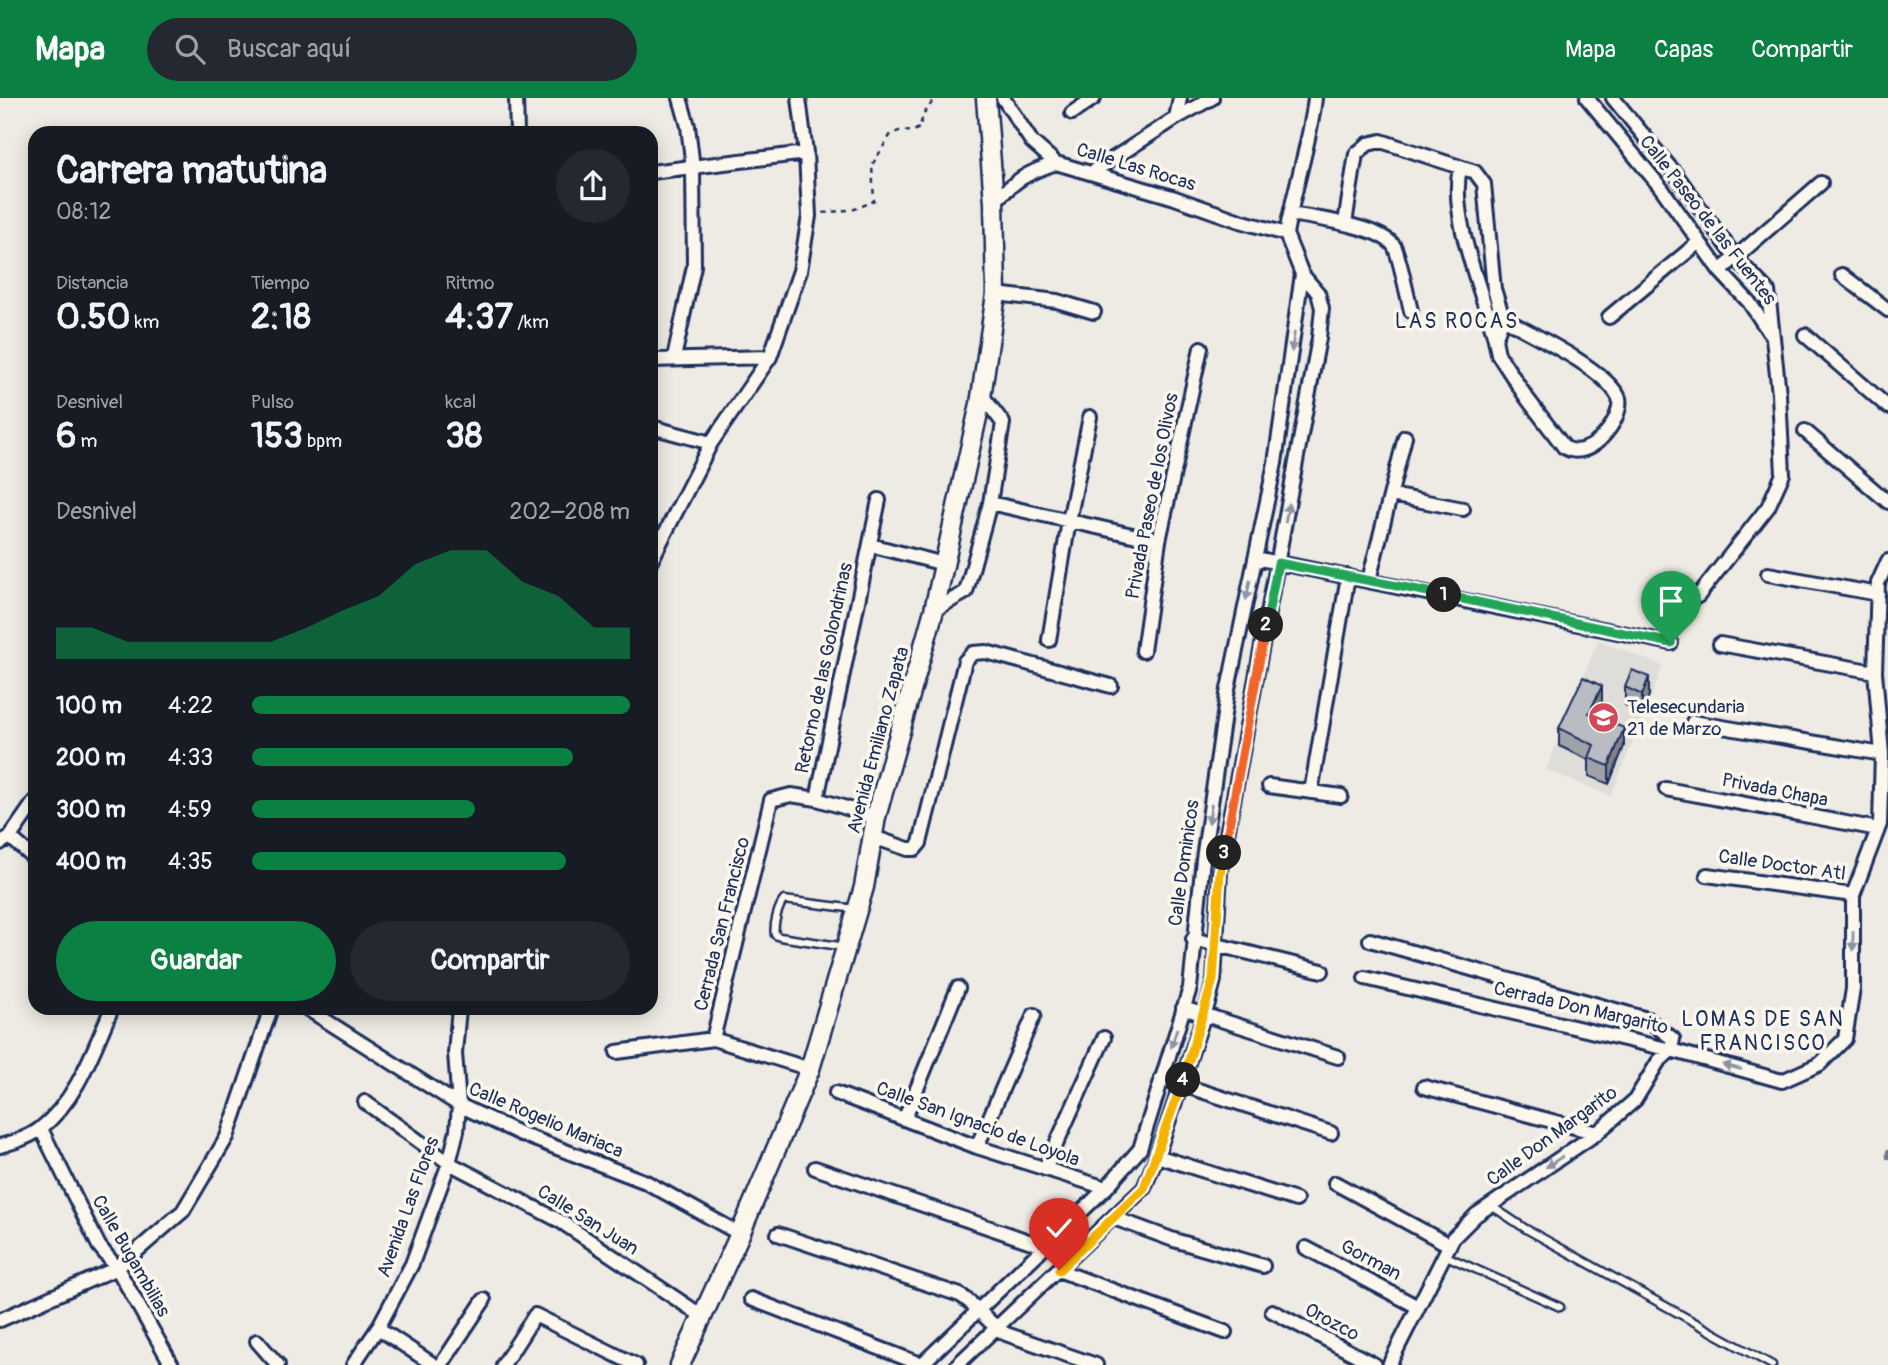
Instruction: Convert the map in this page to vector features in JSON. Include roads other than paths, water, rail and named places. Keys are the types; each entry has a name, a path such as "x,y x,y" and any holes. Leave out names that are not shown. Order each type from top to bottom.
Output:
{"main road":[{"name":"Avenida Emiliano Zapata","path":"680,1365 740,1234 810,1069 864,887 876,817 934,610 981,394 996,294 994,202 986,98"}],"street":[{"path":"516,98 517,126"},
{"path":"674,358 694,266 693,168 688,126 680,98"},
{"path":"658,547 711,443 770,357 800,271 809,216 806,153 799,98"},
{"name":"Calle Las Rocas","path":"1003,98 1032,142 1056,163 1286,234"},
{"path":"1072,113 1094,98"},
{"path":"1176,118 1180,98"},
{"path":"1091,173 1212,98"},
{"path":"1286,234 1312,128 1315,98"},
{"name":"Calle Paseo de las Fuentes","path":"1587,98 1662,189 1720,271 1749,302 1771,335"},
{"name":"Calle Paseo de las Fuentes","path":"1613,98 1677,176 1736,258 1768,291 1779,394 1783,474 1768,507 1698,596"},
{"path":"1345,223 1356,154 1368,144 1381,141 1475,172 1484,184 1494,289 1503,317 1495,339"},
{"path":"658,171 806,153"},
{"path":"994,202 1029,172 1056,163"},
{"path":"1460,167 1456,186 1468,253 1498,354 1564,447 1572,452 1581,452 1594,446 1619,413 1622,404 1618,395 1610,385 1578,360 1503,317"},
{"path":"1662,189 1677,176"},
{"path":"1720,271 1821,183"},
{"path":"1290,214 1345,223 1383,238 1394,247 1411,311"},
{"name":"Calle Dominicos","path":"957,1365 1144,1188 1204,1016 1213,980 1220,873 1319,338 1322,308 1318,293 1302,274 1286,234"},
{"path":"1609,317 1699,242"},
{"name":"Calle Dominicos","path":"922,1365 1106,1188 1140,1149 1189,988 1227,694 1275,463 1302,274"},
{"path":"1842,275 1888,310"},
{"path":"996,294 1057,301 1094,312"},
{"path":"1805,335 1888,407"},
{"name":"Privada Paseo de los Olivos","path":"1143,651 1159,541 1201,348"},
{"path":"658,359 770,357"},
{"path":"934,610 966,592 990,503 1003,423 981,394"},
{"path":"1049,640 1090,417"},
{"path":"658,429 711,443"},
{"path":"1805,430 1888,502"},
{"path":"1369,580 1405,437"},
{"path":"1391,495 1463,509"},
{"name":"Retorno de las Golondrinas","path":"817,799 879,500"},
{"path":"990,503 1159,541"},
{"name":"Retorno de las Golondrinas","path":"870,545 944,564"},
{"path":"1255,558 1671,643"},
{"path":"1671,1050 1782,1080 1820,1064 1845,1039 1853,989 1853,895 1878,829 1882,786 1875,672 1878,583 1888,561"},
{"path":"1768,573 1878,594"},
{"path":"1311,792 1348,576"},
{"path":"1720,645 1875,672"},
{"path":"873,837 908,849 915,849 920,844 965,661 973,653 986,652 1111,686"},
{"path":"1693,722 1882,754"},
{"path":"1215,777 1237,779"},
{"path":"1269,786 1341,796"},
{"name":"Privada Chapa","path":"1666,789 1878,829"},
{"name":"Retorno de las Golondrinas","path":"771,800 791,795 817,799 876,817"},
{"name":"Cerrada San Francisco","path":"771,800 713,1039 810,1069"},
{"path":"28,810 5,840 28,855"},
{"name":"Calle Doctor Atl","path":"1707,874 1853,895"},
{"path":"1194,939 1322,971"},
{"name":"Cerrada Don Margarito","path":"1365,978 1671,1050 1673,1040 1647,1019 1370,940"},
{"path":"905,1118 958,988"},
{"path":"1183,1008 1338,1057"},
{"path":"0,1146 24,1139 41,1129 75,1090 109,1015"},
{"path":"0,1320 117,1268 183,1211 227,1137 269,1015"},
{"name":"Calle Rogelio Mariaca","path":"317,1015 459,1105 521,1135 646,1182 740,1234"},
{"name":"Avenida Las Flores","path":"353,1365 378,1328 412,1264 449,1163 457,1131 459,1105 455,1052 458,1015"},
{"path":"977,1147 1034,1015"},
{"path":"1045,1169 1104,1038"},
{"path":"617,1052 713,1039"},
{"name":"Calle Don Margarito","path":"1389,1365 1453,1238 1490,1205 1597,1133 1635,1100 1658,1062 1671,1050"},
{"path":"1161,1078 1331,1133"},
{"path":"1424,1087 1597,1133"},
{"name":"Calle San Ignacio de Loyola","path":"836,1093 977,1147 1106,1188"},
{"name":"Calle San Juan","path":"365,1102 449,1163 560,1221 702,1316"},
{"name":"Calle Bugambilias","path":"41,1129 99,1246 117,1268 172,1365"},
{"path":"1157,1156 1296,1200"},
{"path":"815,1168 1046,1247"},
{"path":"1335,1183 1447,1250"},
{"path":"1114,1218 1174,1240 1263,1266"},
{"path":"778,1234 960,1295 1006,1334 1096,1365"},
{"name":"Gorman","path":"1306,1248 1418,1307"},
{"path":"1059,1270 1225,1332"},
{"path":"751,1298 922,1365"},
{"path":"441,1365 484,1300"},
{"name":"Orozco","path":"1272,1311 1375,1365"},
{"path":"503,1365 536,1315 613,1361 636,1365"},
{"path":"378,1328 434,1365"},
{"path":"257,1341 278,1365"}],"lane":[{"path":"846,947 775,935 781,903 790,899 858,909"},
{"path":"1490,1205 1526,1230 1772,1365"},
{"path":"1447,1250 1560,1307"}],"waterway":[{"path":"1888,1152 1888,1157"}],"place":[{"name":"Telesecundaria 21 de Marzo","path":"1604,718"}],"district":[{"name":"LAS ROCAS","path":"1457,321"},
{"name":"LOMAS DE SAN FRANCISCO","path":"1763,1031"}]}
